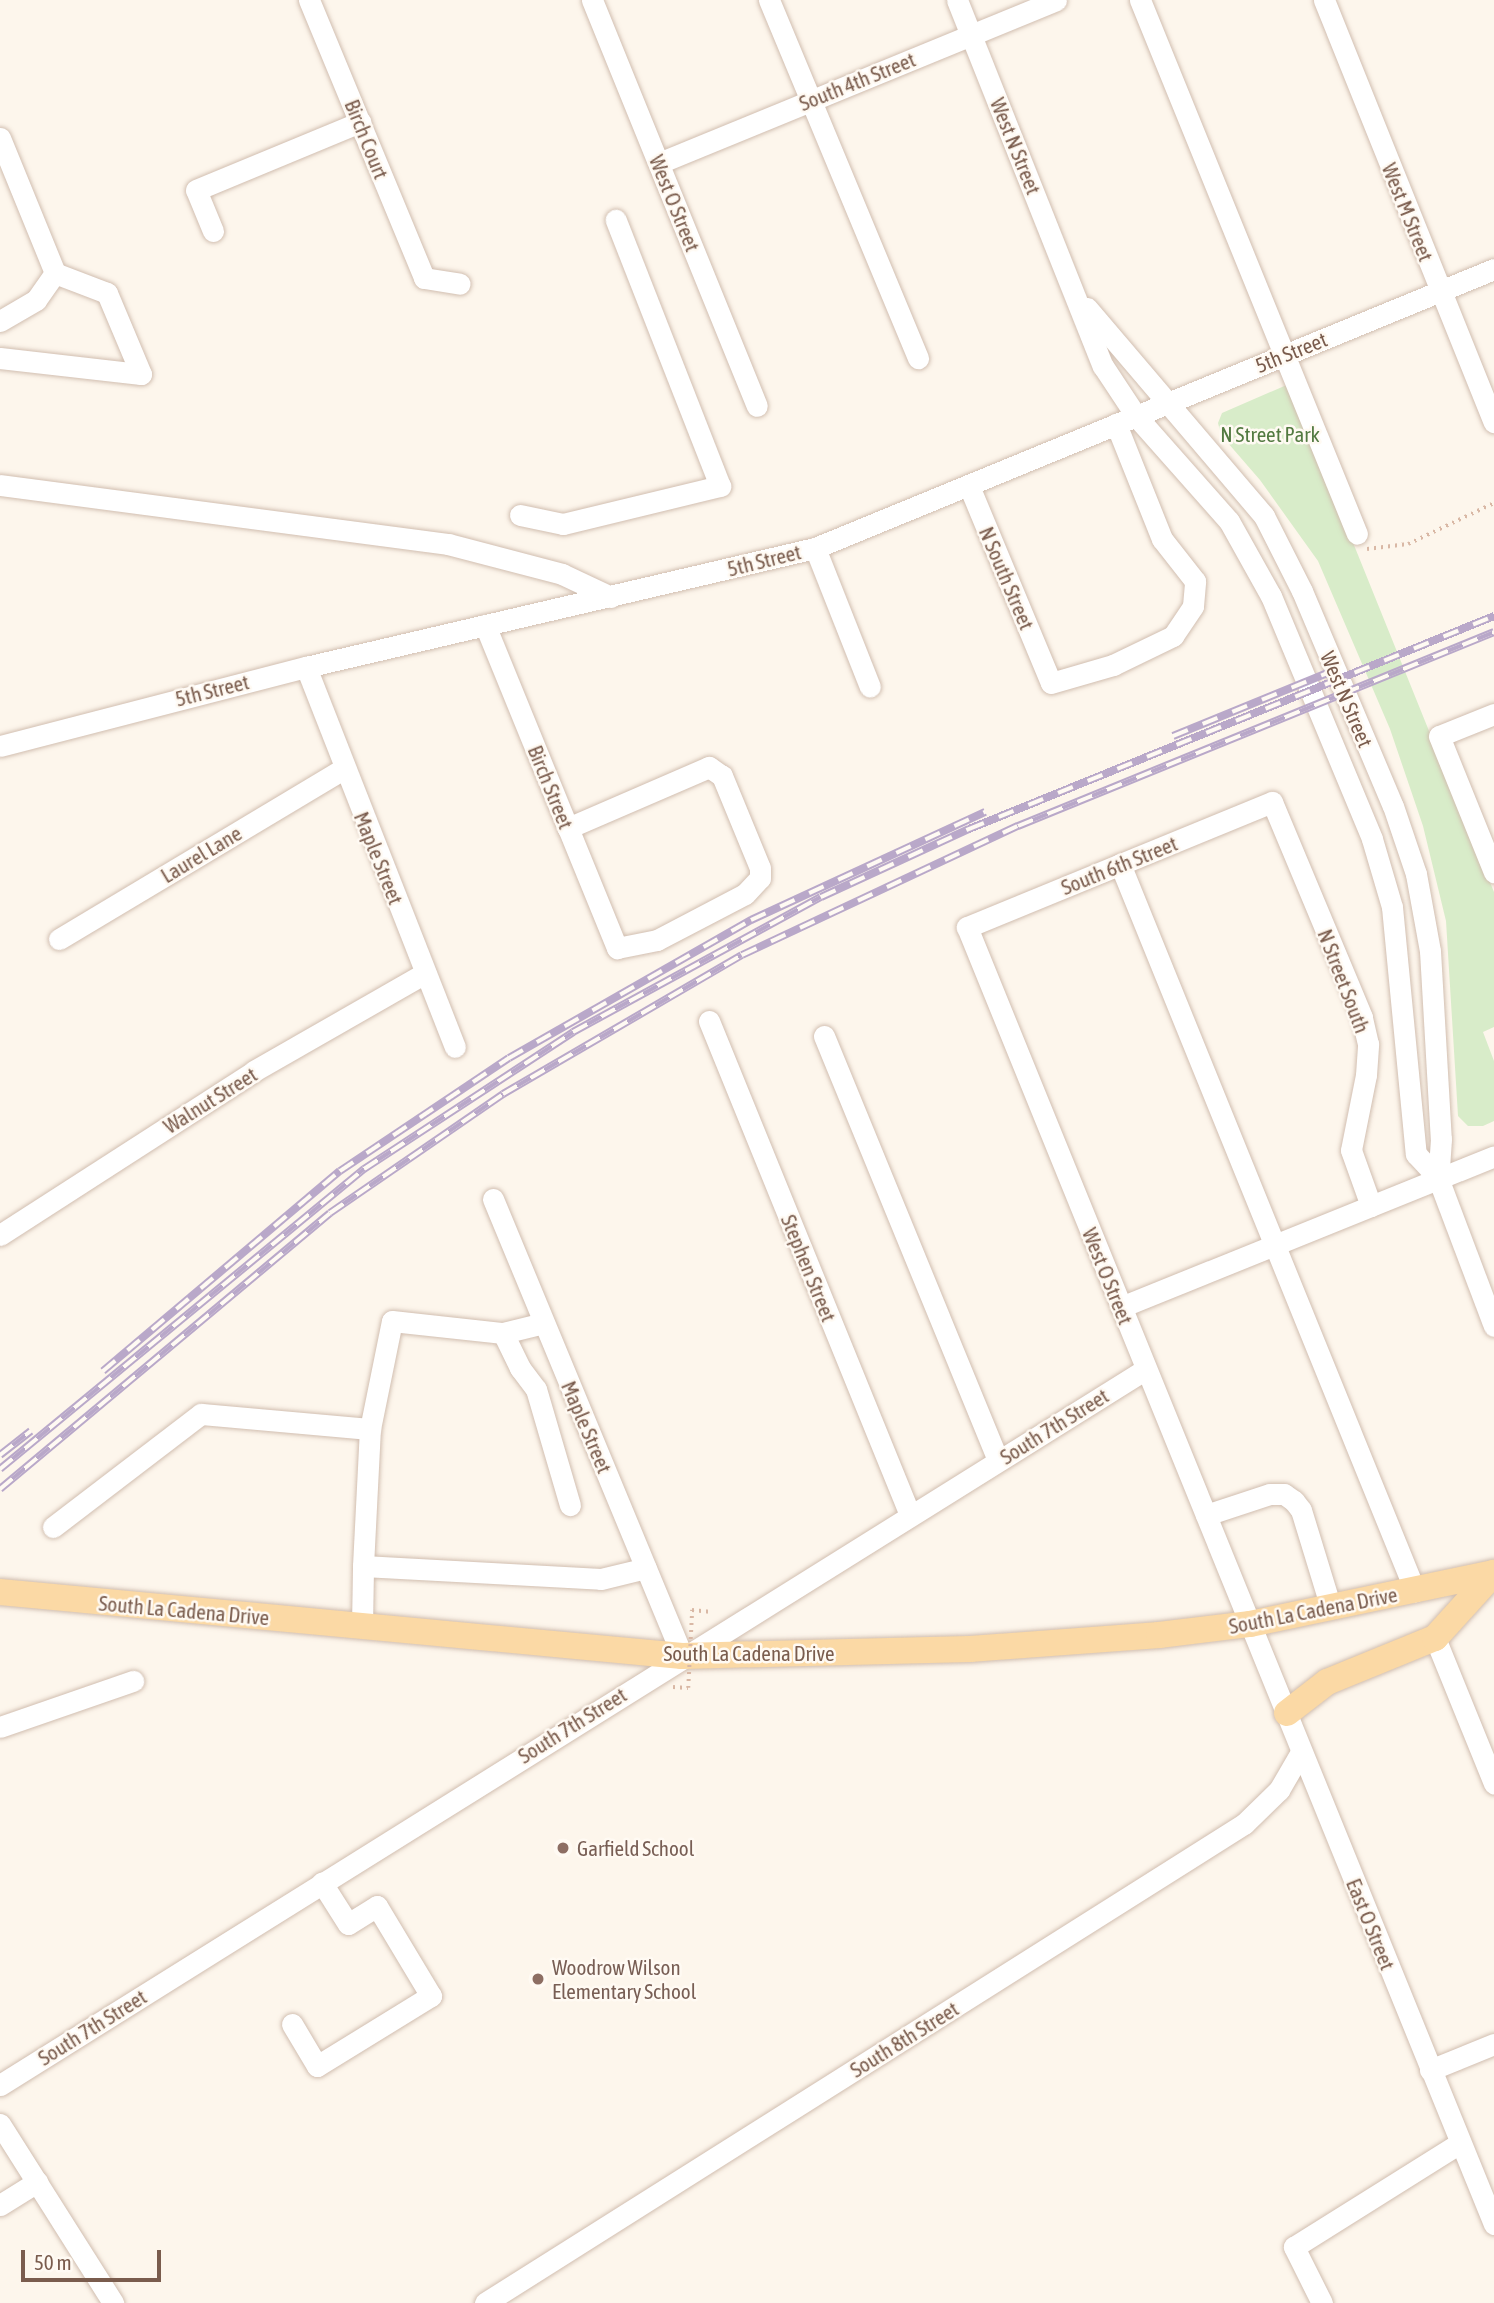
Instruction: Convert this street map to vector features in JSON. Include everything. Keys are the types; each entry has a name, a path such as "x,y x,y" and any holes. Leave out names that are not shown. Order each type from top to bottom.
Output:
{"main road":[{"name":"South La Cadena Drive","path":"0,1592 682,1656 970,1649 1113,1640 1250,1624 1494,1573"},
{"path":"1287,1713 1326,1682 1435,1638 1494,1573"}],"street":[{"name":"Birch Court","path":"309,0 424,278 460,284"},
{"name":"West O Street","path":"592,0 757,406"},
{"path":"769,0 918,358"},
{"name":"West N Street","path":"957,0 1103,366 1136,416 1229,521 1271,596 1372,839 1392,907 1416,1154 1438,1178 1494,1326"},
{"name":"South 4th Street","path":"659,163 1056,0"},
{"path":"1140,0 1357,534"},
{"name":"West M Street","path":"1324,0 1494,422"},
{"path":"213,231 196,190 359,122"},
{"path":"0,138 55,272 107,293 141,374 0,358"},
{"path":"520,515 563,524 720,486 616,220"},
{"name":"5th Street","path":"0,746 306,667 815,548 1494,269"},
{"path":"0,321 36,300 55,272"},
{"name":"West N Street","path":"1074,293 1264,516 1302,591 1392,806 1416,874 1430,951 1441,1139 1438,1178"},
{"name":"N South Street","path":"969,486 1045,671 1054,684 1071,680 1173,636 1194,606 1195,580 1162,539 1116,424"},
{"path":"0,485 449,544 562,574 611,597"},
{"path":"815,548 870,687"},
{"name":"Birch Street","path":"485,625 617,948 657,940 755,885 760,868 727,788 716,769 699,769 568,828"},
{"name":"Maple Street","path":"306,667 343,769 455,1047"},
{"path":"1494,714 1439,736 1494,872"},
{"name":"Laurel Lane","path":"59,939 343,769"},
{"name":"South 6th Street","path":"967,927 1272,802"},
{"name":"N Street South","path":"1272,802 1362,1017 1368,1044 1366,1075 1351,1150 1371,1206"},
{"path":"1120,864 1277,1244 1415,1591"},
{"name":"West O Street","path":"967,927 1250,1624"},
{"name":"Walnut Street","path":"0,1235 254,1071 425,973"},
{"name":"Stephen Street","path":"709,1021 910,1515"},
{"path":"824,1036 998,1460"},
{"path":"1121,1307 1494,1156"},
{"name":"Maple Street","path":"492,1199 682,1656"},
{"path":"362,1626 370,1429 392,1321 503,1333 544,1323"},
{"path":"503,1333 520,1368 536,1389 570,1505"},
{"name":"South 7th Street","path":"0,2085 682,1656 1146,1369"},
{"path":"53,1527 201,1414 370,1429"},
{"path":"552,1444 589,1432"},
{"path":"1206,1515 1270,1494 1284,1494 1294,1501 1301,1510 1331,1608"},
{"path":"363,1566 601,1579 646,1568"},
{"name":"East O Street","path":"1250,1624 1494,2224"},
{"path":"1435,1638 1494,1783"},
{"path":"0,1727 133,1681"},
{"name":"South 8th Street","path":"485,2303 1244,1824 1279,1790 1301,1752"},
{"path":"292,2024 317,2066 432,1996 377,1906 348,1924 322,1883"},
{"path":"1430,2070 1494,2044"},
{"path":"0,2124 113,2303"},
{"path":"1322,2303 1294,2247 1460,2143"},
{"path":"0,2205 37,2182"}],"path":[{"path":"1357,534 1368,551 1391,550 1432,536 1494,503"},
{"path":"669,1686 688,1688 692,1610 712,1612"}],"green space":[{"name":"N Street Park","path":"1289,384 1494,892 1494,1027 1483,1032 1494,1061 1494,1121 1483,1126 1468,1126 1458,1116 1446,921 1423,826 1390,729 1318,561 1260,480 1221,435 1218,423 1222,413"}],"railway":[{"path":"0,1469 364,1169 573,1032 821,897 969,829 1494,616"},
{"path":"0,1489 330,1213 503,1094 742,955 1018,826 1494,632"},
{"path":"1173,736 1332,671"},
{"path":"103,1371 340,1171 509,1058 751,920 985,812"},
{"path":"0,1455 31,1431"}],"place":[{"name":"Garfield School","path":"563,1848"},
{"name":"Woodrow Wilson Elementary School","path":"538,1979"}]}
